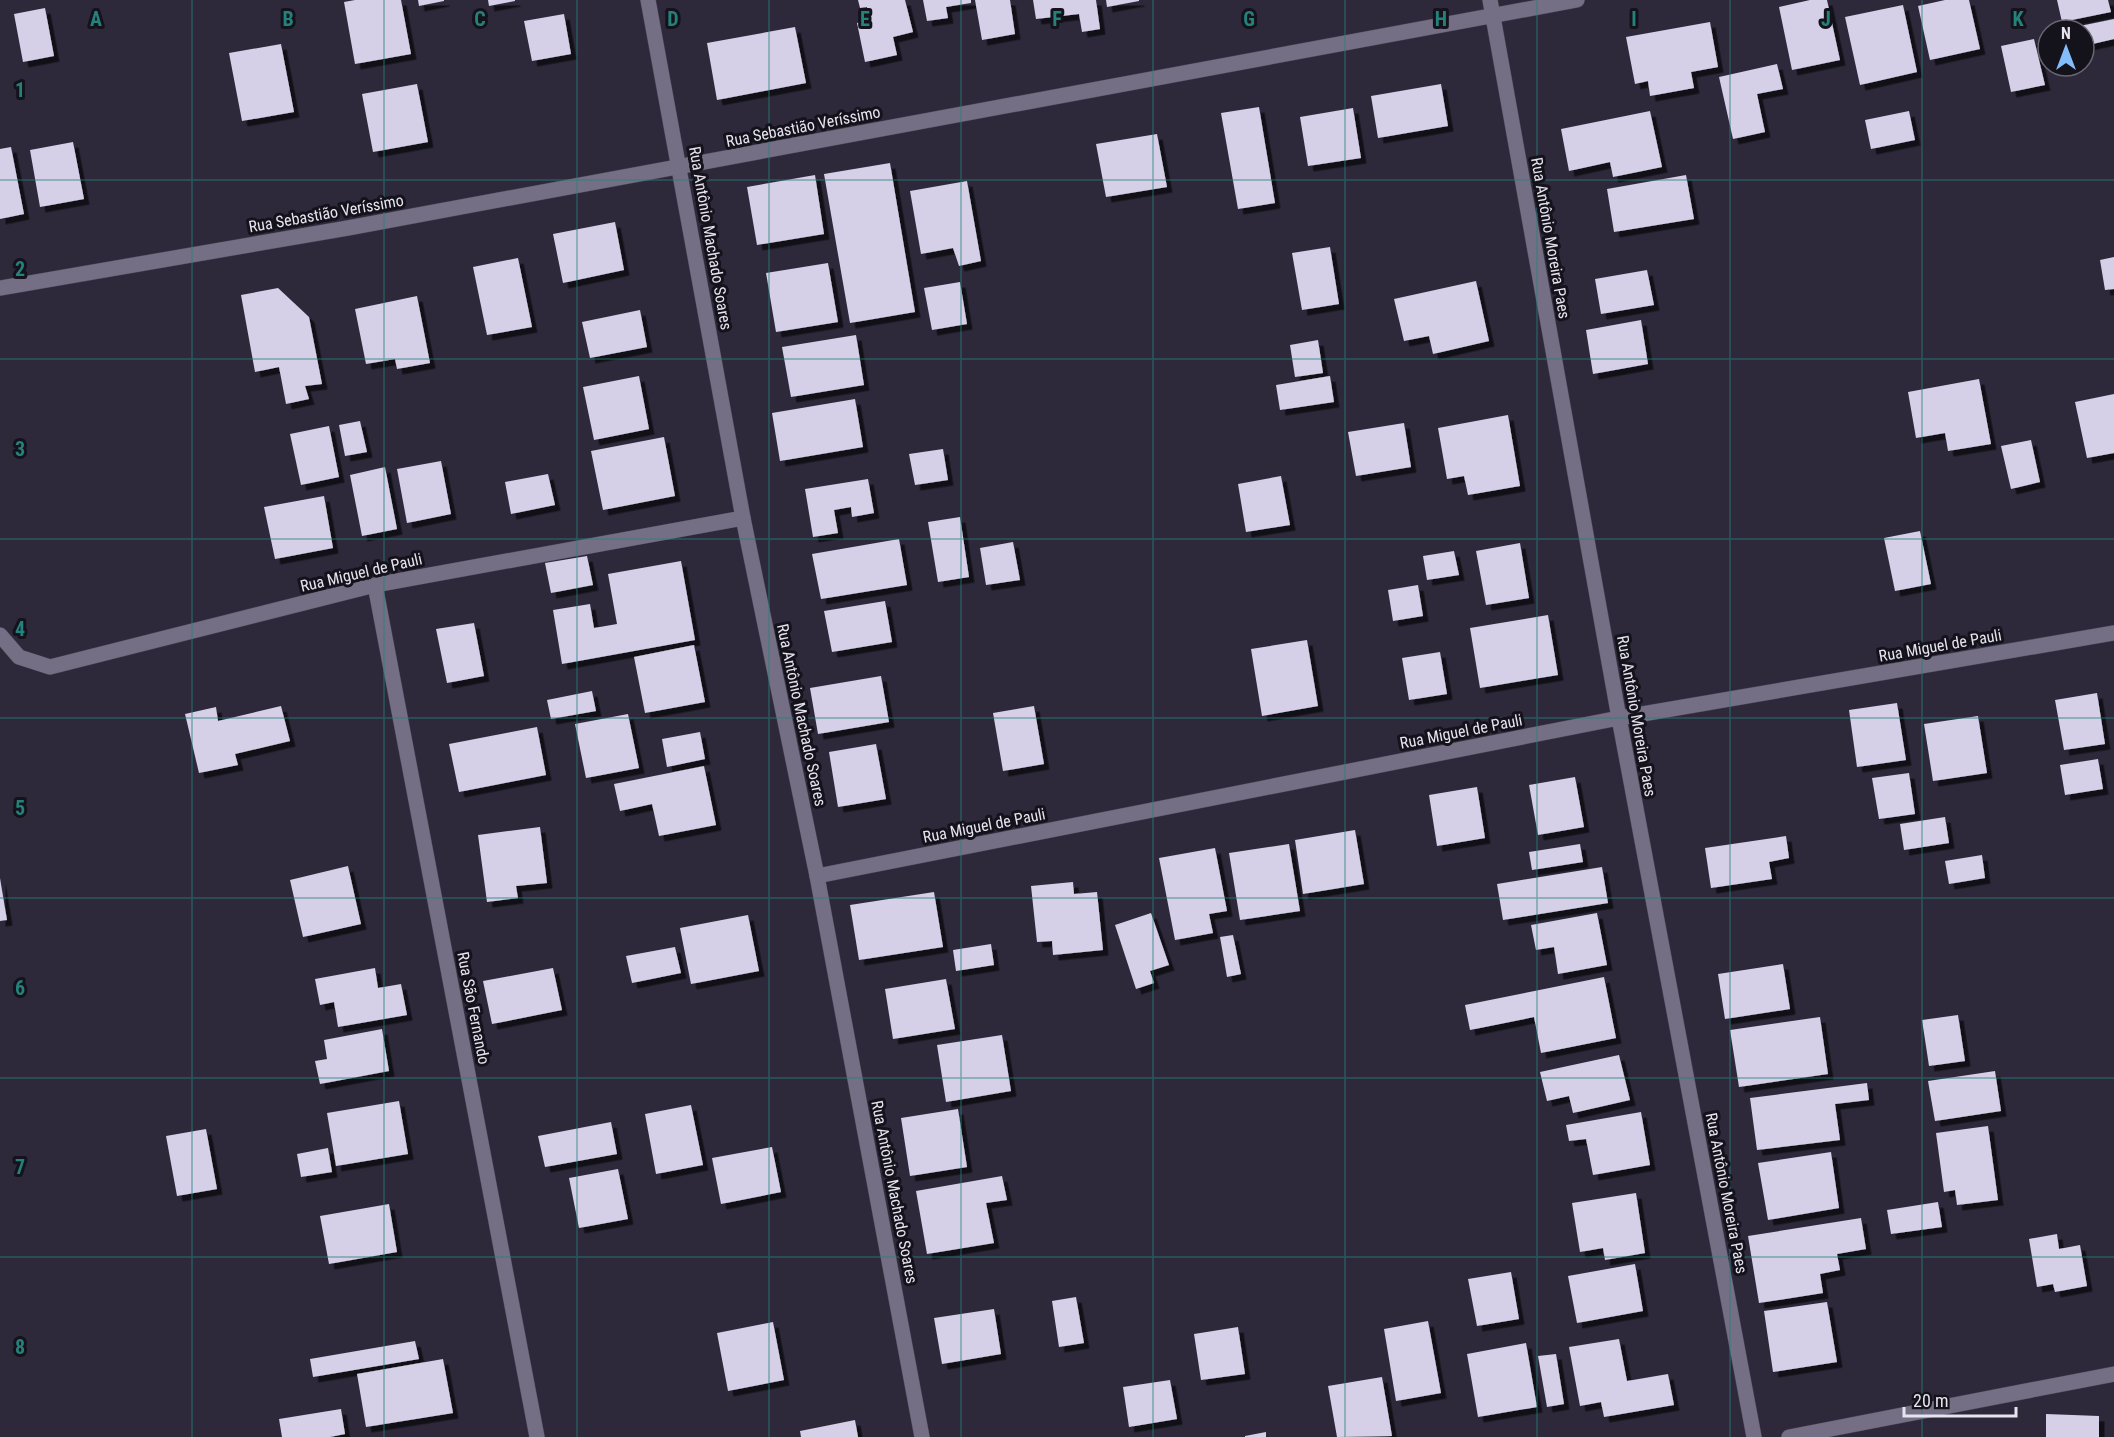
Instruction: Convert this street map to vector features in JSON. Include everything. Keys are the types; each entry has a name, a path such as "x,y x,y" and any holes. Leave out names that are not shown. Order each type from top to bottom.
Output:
{"street":[{"name":"Rua Antônio Machado Soares","path":"648,0 743,518 817,876 922,1437"},
{"name":"Rua Sebastião Veríssimo","path":"0,288 348,228 680,167 1491,8 1577,0"},
{"name":"Rua Antônio Moreira Paes","path":"1491,8 1619,718 1754,1437"},
{"name":"Rua Miguel de Pauli","path":"0,635 19,657 50,667 375,585 743,518"},
{"name":"Rua São Fernando","path":"375,585 537,1437"},
{"name":"Rua Miguel de Pauli","path":"817,876 1619,718 2114,633"},
{"path":"1790,1437 2114,1374"}],"building":[{"path":"401,0 411,54 355,64 344,2"},
{"path":"418,0 444,0 444,1 419,6"},
{"path":"488,0 515,0 515,1 489,6"},
{"path":"858,0 905,0 913,32 893,37 897,55 865,62 857,23 869,20 867,7 860,8"},
{"path":"923,0 971,0 971,3 946,7 948,18 927,21"},
{"path":"975,0 1010,0 1015,34 982,40"},
{"path":"1033,0 1096,0 1100,29 1082,32 1079,14 1036,19"},
{"path":"1106,0 1139,0 1139,1 1107,7"},
{"path":"1810,0 1827,0 1840,60 1792,70 1779,7"},
{"path":"1945,0 1969,0 1980,49 1930,60 1918,6"},
{"path":"2057,0 2108,0 2111,12 2082,18 2061,18"},
{"path":"1903,5 1917,72 1860,85 1845,17"},
{"path":"45,8 54,56 23,62 14,14"},
{"path":"564,14 571,54 532,61 524,21"},
{"path":"2114,19 2114,39 2096,43 2096,23"},
{"path":"1710,22 1718,67 1691,72 1694,88 1650,96 1648,81 1635,84 1626,37"},
{"path":"795,27 806,83 717,100 707,43"},
{"path":"2034,39 2036,78 2043,78 2045,85 2011,92 2001,46"},
{"path":"281,44 294,112 242,121 229,53"},
{"path":"1777,64 1783,89 1757,94 1765,132 1733,139 1719,77"},
{"path":"417,84 428,142 373,152 362,94"},
{"path":"1441,84 1448,126 1378,138 1371,96"},
{"path":"1259,107 1275,203 1238,209 1221,113"},
{"path":"1353,108 1361,158 1308,166 1300,117"},
{"path":"1650,111 1662,167 1613,177 1610,162 1569,171 1561,129"},
{"path":"1909,111 1915,140 1871,149 1865,120"},
{"path":"1157,134 1167,187 1106,197 1096,144"},
{"path":"73,142 84,199 40,207 30,150"},
{"path":"11,147 24,214 0,219 0,149"},
{"path":"890,163 915,312 850,323 824,174"},
{"path":"815,175 824,234 757,245 747,187"},
{"path":"1686,175 1694,219 1614,232 1607,189"},
{"path":"967,181 981,261 959,266 953,248 921,254 910,191"},
{"path":"615,222 624,270 563,283 553,234"},
{"path":"1330,247 1339,304 1302,310 1292,253"},
{"path":"2114,257 2114,289 2105,290 2100,260"},
{"path":"518,258 532,327 487,335 473,267"},
{"path":"828,263 838,322 776,332 766,273"},
{"path":"1647,270 1654,305 1601,314 1595,279"},
{"path":"1476,281 1489,341 1433,354 1429,336 1404,341 1394,299"},
{"path":"960,282 967,324 932,330 924,288"},
{"path":"278,288 309,317 322,384 305,386 309,399 286,404 279,367 255,372 241,295"},
{"path":"417,296 430,363 397,369 395,359 366,364 355,309"},
{"path":"640,310 647,347 590,358 582,322"},
{"path":"1641,320 1648,364 1593,374 1586,330"},
{"path":"856,335 864,385 791,397 782,347"},
{"path":"1318,340 1323,373 1295,377 1290,345"},
{"path":"639,376 649,429 594,440 583,387"},
{"path":"1330,376 1334,402 1280,410 1276,385"},
{"path":"1979,379 1991,444 1948,451 1945,433 1916,438 1908,392"},
{"path":"2114,394 2114,453 2087,458 2075,402"},
{"path":"855,399 863,447 780,461 772,413"},
{"path":"1508,415 1520,486 1468,495 1464,476 1447,479 1438,428"},
{"path":"360,421 367,452 345,456 339,425"},
{"path":"1404,423 1411,467 1356,476 1348,432"},
{"path":"329,426 339,477 301,485 290,434"},
{"path":"664,437 675,496 603,510 591,451"},
{"path":"2031,440 2040,482 2011,489 2001,446"},
{"path":"943,449 948,480 915,485 909,454"},
{"path":"441,461 451,514 407,523 397,469"},
{"path":"385,467 397,529 362,536 350,475"},
{"path":"548,474 555,505 511,514 505,482"},
{"path":"1281,476 1290,525 1246,532 1238,484"},
{"path":"868,479 874,513 852,517 851,507 834,510 838,533 813,537 805,489"},
{"path":"324,496 333,548 275,559 264,507"},
{"path":"960,517 969,577 938,582 928,522"},
{"path":"1920,531 1931,584 1895,591 1884,538"},
{"path":"899,539 907,585 821,599 812,554"},
{"path":"1013,542 1020,580 986,585 980,548"},
{"path":"1520,543 1529,598 1486,605 1476,551"},
{"path":"1454,551 1459,575 1427,580 1423,556"},
{"path":"587,556 593,585 551,593 545,563"},
{"path":"681,561 695,640 562,664 553,610 590,604 594,628 617,624 608,574"},
{"path":"1418,585 1423,616 1393,621 1388,590"},
{"path":"885,601 892,642 832,652 824,611"},
{"path":"1548,615 1558,675 1480,688 1470,628"},
{"path":"474,623 484,676 447,683 436,629"},
{"path":"1307,640 1318,706 1262,716 1251,649"},
{"path":"694,645 705,702 645,713 634,657"},
{"path":"1440,652 1447,694 1409,700 1402,658"},
{"path":"881,676 889,722 818,734 810,688"},
{"path":"592,691 596,711 551,719 547,700"},
{"path":"2097,693 2105,744 2064,750 2055,700"},
{"path":"1897,703 1906,760 1857,767 1849,710"},
{"path":"281,706 290,741 235,754 238,765 199,773 185,714 216,707 218,721"},
{"path":"1034,706 1044,764 1003,771 993,713"},
{"path":"628,714 639,768 586,778 575,724"},
{"path":"1978,716 1987,773 1933,781 1924,724"},
{"path":"537,727 546,775 459,792 449,744"},
{"path":"700,732 705,759 667,767 662,739"},
{"path":"876,744 886,799 838,807 829,752"},
{"path":"2098,759 2103,789 2065,795 2060,765"},
{"path":"704,766 716,825 659,836 652,804 620,811 614,784"},
{"path":"1909,773 1915,814 1879,819 1872,778"},
{"path":"1575,777 1584,827 1538,835 1529,785"},
{"path":"1477,787 1485,838 1437,846 1429,795"},
{"path":"1945,817 1949,843 1904,850 1900,824"},
{"path":"540,827 547,883 516,886 518,898 487,902 478,835"},
{"path":"1355,830 1364,884 1303,894 1295,840"},
{"path":"1786,836 1789,858 1769,862 1772,879 1711,888 1705,848"},
{"path":"1289,844 1300,911 1240,920 1229,853"},
{"path":"1580,844 1583,862 1532,870 1529,852"},
{"path":"1215,848 1227,911 1209,914 1213,933 1175,940 1159,858"},
{"path":"1982,855 1985,878 1949,884 1945,861"},
{"path":"348,866 361,924 303,937 290,880"},
{"path":"1602,867 1608,903 1503,920 1497,884"},
{"path":"0,878 7,920 0,921"},
{"path":"1073,882 1074,894 1097,892 1103,950 1053,955 1052,941 1037,942 1031,886"},
{"path":"934,892 943,947 859,960 850,905"},
{"path":"1151,913 1169,965 1150,971 1154,983 1136,989 1115,925"},
{"path":"1597,913 1607,965 1558,974 1554,947 1536,950 1531,925"},
{"path":"748,915 759,971 691,984 680,928"},
{"path":"1233,935 1241,974 1227,977 1220,937"},
{"path":"991,944 994,965 956,971 953,950"},
{"path":"675,947 681,973 632,983 626,956"},
{"path":"1783,964 1790,1009 1725,1019 1718,974"},
{"path":"375,968 378,988 401,984 407,1015 338,1027 334,1002 320,1005 315,979"},
{"path":"553,968 562,1010 492,1024 483,981"},
{"path":"1604,977 1616,1038 1541,1053 1534,1017 1470,1030 1465,1005"},
{"path":"946,979 955,1029 893,1039 885,989"},
{"path":"1958,1015 1965,1061 1929,1066 1922,1020"},
{"path":"1820,1017 1828,1074 1739,1087 1730,1030"},
{"path":"382,1029 389,1071 320,1084 315,1061 327,1059 324,1040"},
{"path":"1002,1035 1011,1091 946,1102 937,1045"},
{"path":"1619,1055 1630,1100 1573,1113 1569,1096 1547,1101 1540,1072"},
{"path":"1995,1071 2001,1111 1935,1121 1928,1081"},
{"path":"1867,1083 1869,1100 1835,1104 1840,1140 1757,1150 1750,1098"},
{"path":"399,1101 408,1154 336,1166 327,1113"},
{"path":"691,1105 703,1165 656,1174 645,1114"},
{"path":"958,1109 967,1167 910,1176 901,1118"},
{"path":"1641,1112 1650,1165 1593,1175 1586,1139 1569,1141 1566,1125"},
{"path":"611,1122 617,1154 545,1167 538,1136"},
{"path":"1988,1126 1998,1200 1957,1205 1955,1190 1944,1192 1936,1133"},
{"path":"206,1129 217,1189 177,1196 166,1136"},
{"path":"772,1147 781,1192 721,1204 712,1158"},
{"path":"328,1148 332,1172 301,1177 297,1154"},
{"path":"1831,1152 1839,1208 1768,1220 1758,1163"},
{"path":"618,1169 628,1219 579,1228 569,1178"},
{"path":"1002,1176 1007,1200 986,1203 994,1243 927,1254 916,1191"},
{"path":"1636,1193 1645,1253 1605,1260 1603,1248 1580,1252 1572,1203"},
{"path":"1938,1202 1942,1227 1891,1234 1887,1210"},
{"path":"389,1204 397,1252 329,1264 320,1216"},
{"path":"1861,1218 1866,1249 1837,1254 1840,1270 1820,1274 1823,1293 1759,1303 1748,1236"},
{"path":"2057,1234 2059,1249 2080,1245 2087,1286 2055,1292 2053,1284 2037,1287 2029,1239"},
{"path":"1635,1264 1643,1311 1577,1323 1568,1276"},
{"path":"1511,1272 1519,1319 1477,1326 1468,1279"},
{"path":"1076,1297 1084,1343 1059,1347 1052,1301"},
{"path":"1827,1302 1837,1362 1773,1372 1764,1311"},
{"path":"994,1309 1001,1354 942,1364 934,1318"},
{"path":"1428,1321 1441,1393 1396,1401 1384,1329"},
{"path":"773,1322 784,1380 728,1391 717,1333"},
{"path":"1238,1327 1245,1374 1201,1380 1194,1334"},
{"path":"1619,1339 1627,1381 1668,1374 1674,1405 1604,1417 1601,1402 1580,1406 1569,1347"},
{"path":"415,1341 419,1359 313,1377 310,1359"},
{"path":"1526,1343 1537,1407 1478,1417 1467,1354"},
{"path":"1556,1354 1564,1404 1547,1407 1538,1356"},
{"path":"443,1359 453,1413 366,1427 357,1374"},
{"path":"1382,1377 1392,1436 1337,1437 1328,1386"},
{"path":"1170,1380 1177,1419 1129,1427 1123,1387"},
{"path":"341,1409 345,1434 330,1437 282,1437 279,1419"},
{"path":"2046,1414 2099,1416 2099,1437 2046,1437"},
{"path":"855,1420 858,1437 801,1437 800,1431"},
{"path":"1266,1432 1266,1437 1245,1437 1245,1436"}]}
